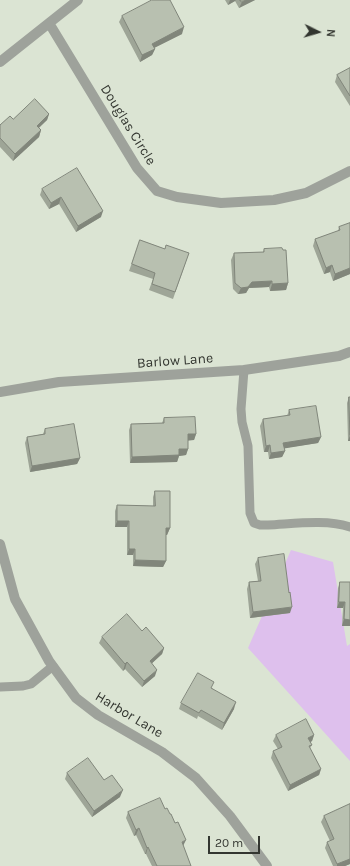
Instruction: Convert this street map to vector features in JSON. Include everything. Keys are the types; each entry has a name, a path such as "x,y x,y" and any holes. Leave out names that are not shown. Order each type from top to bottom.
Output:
{"street":[{"path":"0,62 78,0"},
{"name":"Douglas Circle","path":"49,23 136,168 157,192 177,197 221,203 274,200 306,193 350,170"},
{"name":"Barlow Lane","path":"0,392 58,382 244,370 339,356 350,352"},
{"name":"Harbor Lane","path":"0,544 15,599 53,666 76,698 98,715 162,752 196,778 230,816 267,866"}],"lane":[{"path":"244,370 241,409 242,422 248,446 250,514 254,523 260,525 332,523 350,527"},
{"path":"0,687 23,686 31,684 53,666"}],"shaded area":[{"path":"291,550 333,562 347,646 350,644 350,761 248,648"}],"building":[{"path":"152,0 170,0 184,27 152,44 155,49 142,55 122,16"},
{"path":"350,68 350,96 337,75"},
{"path":"35,99 49,114 37,126 41,130 15,154 0,138 0,125 10,116 13,119"},
{"path":"77,168 103,211 78,226 61,197 51,203 42,189"},
{"path":"350,223 350,268 335,274 332,265 326,268 315,239 340,230 339,227"},
{"path":"140,240 165,249 166,245 189,253 175,292 152,284 155,273 132,264"},
{"path":"282,248 283,250 286,250 288,283 272,284 272,281 252,282 248,287 241,288 235,283 234,253 264,252 264,249"},
{"path":"349,397 350,397 350,435"},
{"path":"316,406 321,437 283,443 285,451 271,453 270,445 266,446 263,419 290,415 289,410"},
{"path":"195,417 196,434 188,434 188,449 179,449 179,455 132,457 131,424 164,423 164,418"},
{"path":"74,424 80,458 32,466 27,437 45,434 45,429"},
{"path":"155,491 170,491 170,528 166,528 166,561 135,560 135,549 129,549 129,521 117,521 117,505 155,506"},
{"path":"284,554 292,607 253,612 249,582 261,581 258,558"},
{"path":"340,582 350,582 350,620 344,619 345,602 339,602"},
{"path":"127,614 142,631 146,627 164,648 150,661 157,670 144,681 127,662 125,664 102,637"},
{"path":"198,673 214,682 211,688 236,702 224,723 201,710 199,713 181,703"},
{"path":"306,719 314,735 308,738 312,745 309,746 321,769 290,785 273,751 282,747 276,735"},
{"path":"88,758 104,780 112,775 123,790 94,811 67,773"},
{"path":"160,798 165,809 167,808 175,823 178,822 186,840 182,842 191,866 157,866 148,847 147,848 139,828 136,830 128,812"},
{"path":"350,804 350,859 337,864 327,842 334,839 324,816"}]}
